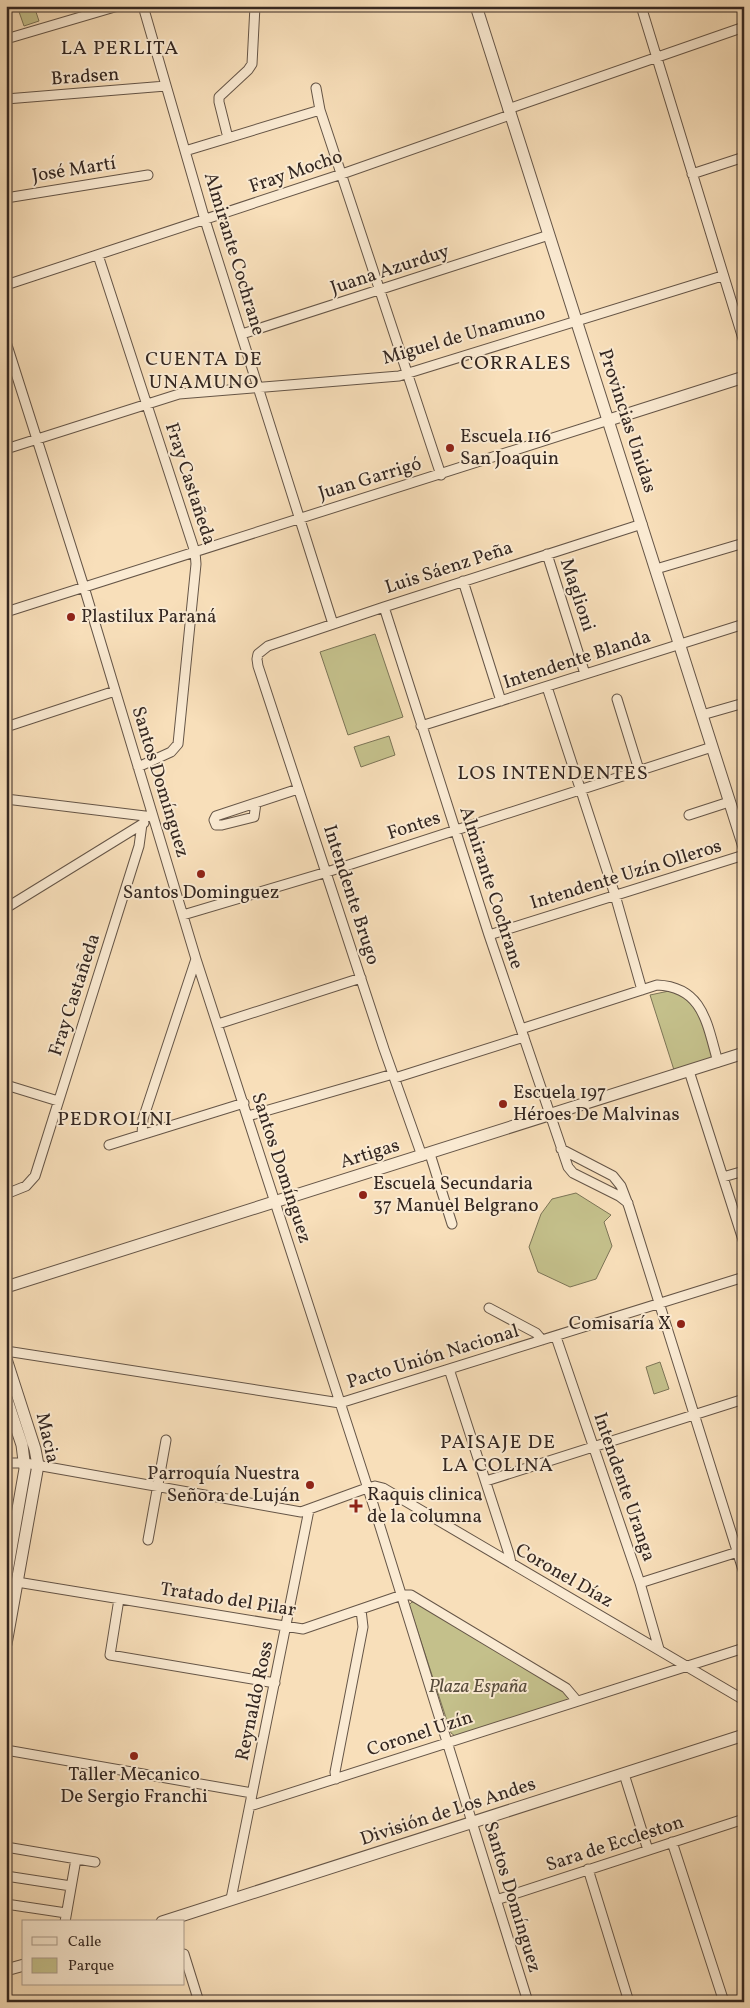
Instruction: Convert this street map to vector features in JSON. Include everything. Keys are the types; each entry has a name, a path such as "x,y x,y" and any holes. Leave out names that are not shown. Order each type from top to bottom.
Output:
{"street":[{"path":"6,39 118,6"},
{"path":"228,138 218,102 219,97 252,64 255,6"},
{"name":"Provincias Unidas","path":"476,6 744,847"},
{"path":"641,6 722,276 744,342"},
{"name":"Almirante Cochrane","path":"143,7 205,220 333,624"},
{"name":"Fray Mocho","path":"6,285 342,174 744,27"},
{"name":"Bradsen","path":"6,98 166,86"},
{"path":"316,88 320,110 441,475"},
{"path":"185,151 320,110"},
{"path":"692,174 744,157"},
{"name":"José Martí","path":"6,198 148,175"},
{"name":"Juana Azurduy","path":"242,334 549,236"},
{"name":"Fray Castañeda","path":"98,255 196,552 178,744 171,752 138,767"},
{"name":"Miguel de Unamuno","path":"6,449 179,394 393,377 407,374 722,276"},
{"name":"Santos Domínguez","path":"6,342 84,587 196,959 402,1595 528,2002"},
{"name":"Juan Garrigó","path":"6,612 744,377"},
{"name":"Luis Sáenz Peña","path":"268,646 642,524"},
{"path":"656,569 744,543"},
{"name":"Maglioni","path":"547,554 585,674"},
{"path":"463,581 501,701"},
{"name":"Almirante Cochrane","path":"384,607 454,830 561,1149 570,1170 628,1203"},
{"name":"Intendente Blanda","path":"421,726 744,624"},
{"name":"Intendente Brugo","path":"268,646 258,654 258,666 394,1076 452,1224"},
{"path":"548,687 615,895 642,990"},
{"path":"6,727 115,692"},
{"path":"617,699 639,770"},
{"path":"702,715 744,703"},
{"name":"Fontes","path":"183,915 327,872 712,747"},
{"path":"256,803 298,789"},
{"path":"6,799 153,816"},
{"path":"689,815 729,802"},
{"path":"6,908 153,816"},
{"name":"Fray Castañeda","path":"6,1194 26,1186 35,1176 140,846 142,824"},
{"name":"Intendente Uzín Olleros","path":"489,935 744,855"},
{"path":"142,1134 143,1119 196,959"},
{"path":"218,1024 361,978"},
{"path":"248,1116 394,1076 657,986 674,987 686,992 692,998 703,1012 718,1062"},
{"name":"Artigas","path":"6,1288 744,1053"},
{"path":"688,1071 744,1243"},
{"path":"6,1085 58,1100"},
{"path":"109,1145 244,1103"},
{"path":"561,1149 613,1176 621,1186 628,1203 694,1415 740,1551 744,1572"},
{"path":"723,1177 744,1171"},
{"name":"Pacto Unión Nacional","path":"6,1351 340,1402 556,1337 744,1277"},
{"path":"489,1308 536,1333 542,1340"},
{"name":"Intendente Uranga","path":"556,1337 640,1583 659,1649"},
{"name":"Macia","path":"6,1359 36,1449 38,1465 12,1580"},
{"path":"449,1369 486,1480 511,1564"},
{"name":"Macia","path":"6,1397 22,1445 25,1463 6,1644"},
{"path":"486,1480 744,1399"},
{"path":"148,1540 166,1440"},
{"path":"6,1463 38,1465 293,1512 309,1510 367,1488"},
{"name":"Coronel Díaz","path":"367,1488 374,1486 383,1488 744,1700"},
{"name":"Reynaldo Ross","path":"231,1899 287,1628 309,1510"},
{"path":"640,1583 740,1551"},
{"name":"Tratado del Pilar","path":"12,1580 287,1628 309,1628 402,1595"},
{"path":"402,1595 406,1594 416,1597 566,1688 577,1701"},
{"path":"119,1599 110,1655 275,1683"},
{"path":"336,1779 335,1772 363,1627 362,1610"},
{"name":"Coronel Uzín","path":"250,1806 744,1648"},
{"name":"División de Los Andes","path":"172,1920 231,1899 744,1735"},
{"path":"6,1750 252,1793"},
{"path":"624,1774 648,1850"},
{"name":"Sara de Eccleston","path":"496,1900 744,1819"},
{"path":"672,1842 724,2002"},
{"path":"6,1847 95,1862"},
{"path":"6,1904 65,1917 76,1860"},
{"path":"588,1869 629,2002"},
{"path":"6,1876 71,1886"},
{"path":"185,1957 199,2002"},
{"path":"6,1970 22,1966"}],"green space":[{"path":"17,6 34,6 39,21 24,26"},
{"path":"375,634 403,717 348,735 320,652"},
{"path":"389,736 395,755 361,767 354,747"},
{"path":"669,991 679,995 694,1008 703,1027 713,1058 674,1070 650,995"},
{"path":"576,1193 611,1215 604,1222 612,1246 596,1279 570,1287 538,1272 529,1247 541,1214 552,1199"},
{"path":"660,1362 669,1389 654,1394 646,1367"},
{"name":"Plaza España","path":"412,1602 417,1602 566,1693 570,1701 455,1736 451,1733 409,1605"}],"place":[{"name":"Escuela 116 San Joaquin","path":"450,448"},
{"name":"Plastilux Paraná","path":"71,617"},
{"name":"Santos Dominguez","path":"201,874"},
{"name":"Escuela 197 Héroes De Malvinas","path":"503,1104"},
{"name":"Escuela Secundaria 37 Manuel Belgrano","path":"363,1195"},
{"name":"Comisaría X","path":"681,1324"},
{"name":"Parroquía Nuestra Señora de Luján","path":"310,1485"},
{"name":"Raquis clinica de la columna","path":"356,1506"},
{"name":"Taller Mecanico De Sergio Franchi","path":"134,1756"}],"district":[{"name":"LA PERLITA","path":"120,49"},
{"name":"CORRALES","path":"516,364"},
{"name":"CUENTA DE UNAMUNO","path":"204,372"},
{"name":"LOS INTENDENTES","path":"553,774"},
{"name":"PEDROLINI","path":"115,1120"},
{"name":"PAISAJE DE LA COLINA","path":"498,1454"}]}
